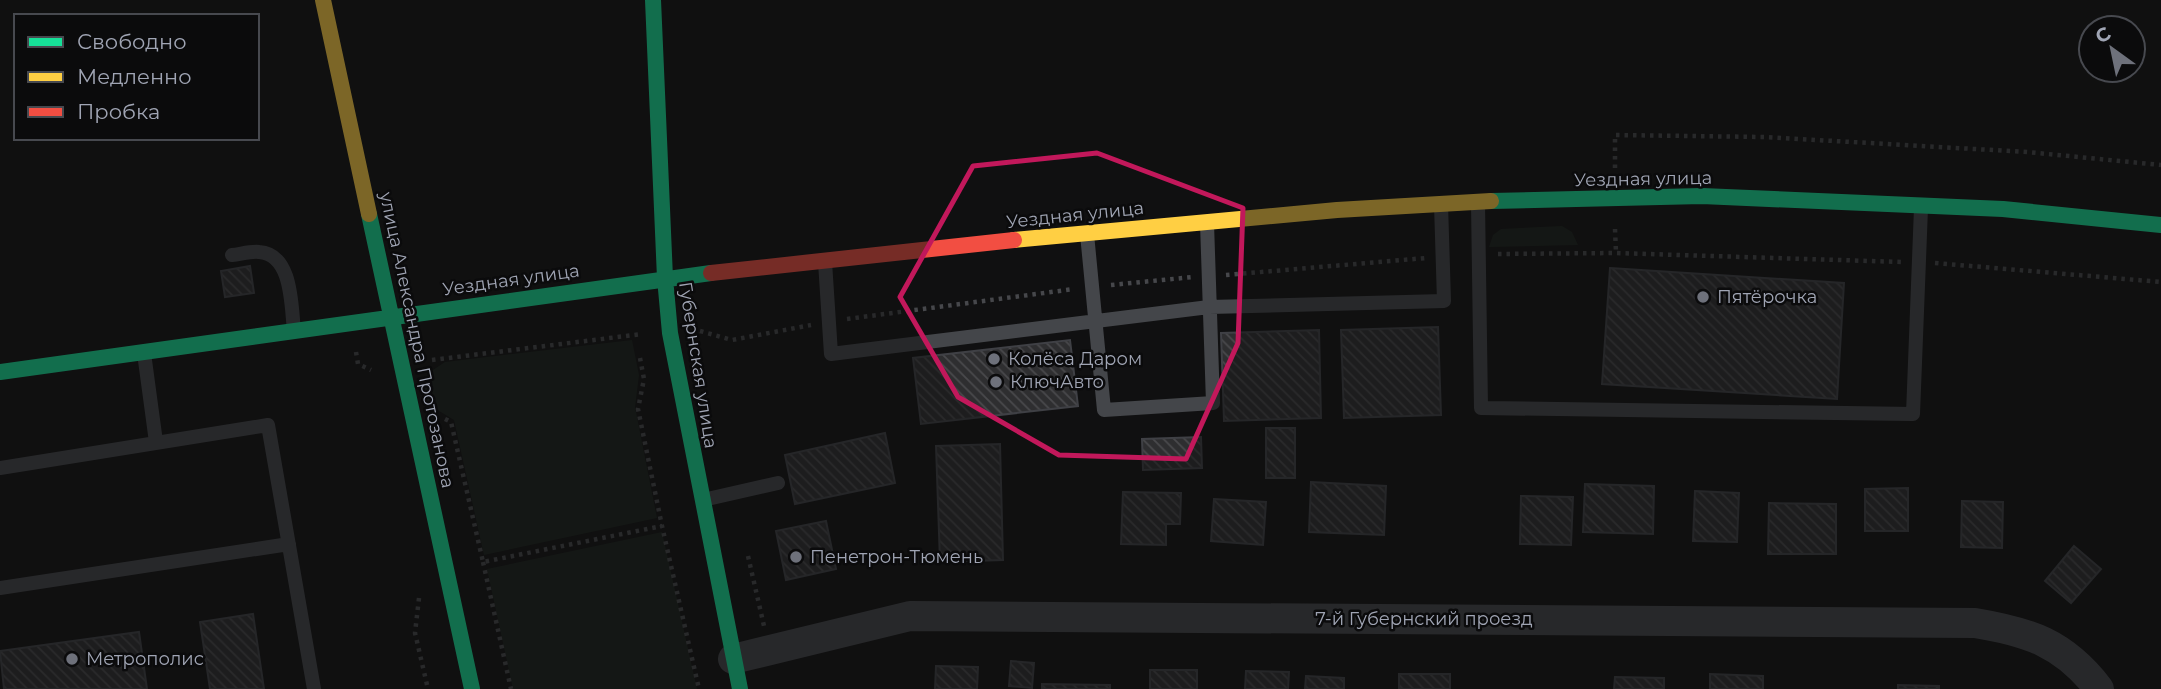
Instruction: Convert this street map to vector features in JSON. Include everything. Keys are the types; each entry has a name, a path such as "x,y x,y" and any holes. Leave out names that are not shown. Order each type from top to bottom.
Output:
{"street":[{"name":"улица Александра Протозанова","path":"323,0 472,689"},
{"name":"Губернская улица","path":"653,0 665,278 670,334 740,689"},
{"name":"Уездная улица","path":"0,372 665,278 1087,232 1337,210 1478,201 1702,196 2003,209 2161,225"},
{"name":"7-й Губернский проезд","path":"733,659 910,616 1975,623 2012,629 2061,650 2081,667 2099,689"}],"lane":[{"path":"1478,201 1481,408 1913,414 1921,204"},
{"path":"825,260 831,354 1209,307 1444,301 1441,204"},
{"path":"1087,232 1104,410 1213,403 1207,221"},
{"path":"232,256 257,251 266,253 282,267 286,276 294,331"},
{"path":"144,352 156,443"},
{"path":"0,468 268,425 314,689"},
{"path":"702,501 778,483"},
{"path":"0,588 289,544"}],"path":[{"path":"1616,253 1615,135 1764,137 2027,152 2161,165"},
{"path":"636,334 638,345"},
{"path":"640,356 644,379 638,409 699,689"},
{"path":"483,562 511,689"},
{"path":"420,585 415,633 428,689"}],"highlighted area":[{"path":"1097,153 1243,208 1238,343 1186,459 1059,455 958,397 900,297 973,166"}],"shaded area":[{"path":"1562,226 1572,232 1578,245 1489,247 1493,235 1501,229"},
{"path":"632,340 639,375 635,407 657,518 484,555 454,420 426,403 423,382 430,372 445,362"},
{"path":"662,532 697,689 513,689 487,569"}],"building":[{"path":"250,266 254,293 225,297 221,271"},
{"path":"1610,268 1844,283 1837,399 1602,384"},
{"path":"1438,327 1441,415 1344,418 1341,330"},
{"path":"1319,330 1321,418 1224,421 1221,333"},
{"name":"КлючАвто","path":"1070,340 1078,406 921,424 913,358"},
{"path":"1266,428 1295,428 1295,478 1266,478"},
{"path":"885,433 895,483 795,504 785,455"},
{"path":"1201,437 1202,468 1143,470 1142,439"},
{"path":"1000,444 1003,560 940,562 936,446"},
{"path":"1311,482 1386,486 1384,535 1309,532"},
{"path":"1585,484 1654,486 1653,534 1583,532"},
{"path":"1908,488 1908,531 1865,531 1865,489"},
{"path":"1695,491 1739,493 1737,542 1693,541"},
{"path":"1123,492 1181,493 1180,524 1166,524 1166,545 1121,544"},
{"path":"1521,496 1573,497 1571,545 1520,544"},
{"path":"1214,499 1266,502 1263,545 1211,541"},
{"path":"1962,501 2003,502 2002,548 1961,547"},
{"path":"1769,503 1836,504 1836,554 1768,554"},
{"path":"826,521 836,569 786,580 776,531"},
{"path":"2074,546 2101,569 2071,603 2045,581"},
{"path":"253,614 264,689 210,689 200,622"},
{"path":"139,632 147,689 4,689 0,651"},
{"path":"1011,661 1034,663 1032,688 1009,686"},
{"path":"936,666 978,667 977,689 935,689"},
{"path":"1150,670 1197,670 1197,689 1150,689"},
{"path":"1246,671 1289,672 1288,689 1245,689"},
{"path":"1399,674 1450,674 1450,689 1399,689"},
{"path":"1710,674 1763,676 1763,689 1710,689"},
{"path":"1306,676 1344,678 1344,689 1305,689"},
{"path":"1615,677 1664,678 1664,689 1614,689"},
{"path":"1042,684 1110,685 1110,689 1042,689"},
{"path":"1898,685 1939,686 1939,689 1898,689"}],"traffic: fast":[{"path":"653,0 665,278 670,333 740,689"},
{"path":"1491,201 1702,196 2003,209 2161,225"},
{"path":"369,214 472,689"},
{"path":"0,372 711,273"}],"traffic: slow":[{"path":"323,0 369,214"},
{"path":"1014,240 1337,210 1491,201"}],"traffic: jam":[{"path":"711,273 1014,240"}],"place":[{"name":"Пятёрочка","path":"1703,297"},
{"name":"Колёса Даром","path":"994,359"},
{"name":"КлючАвто","path":"996,382"},
{"name":"Пенетрон-Тюмень","path":"796,557"},
{"name":"Метрополис","path":"72,659"}]}
